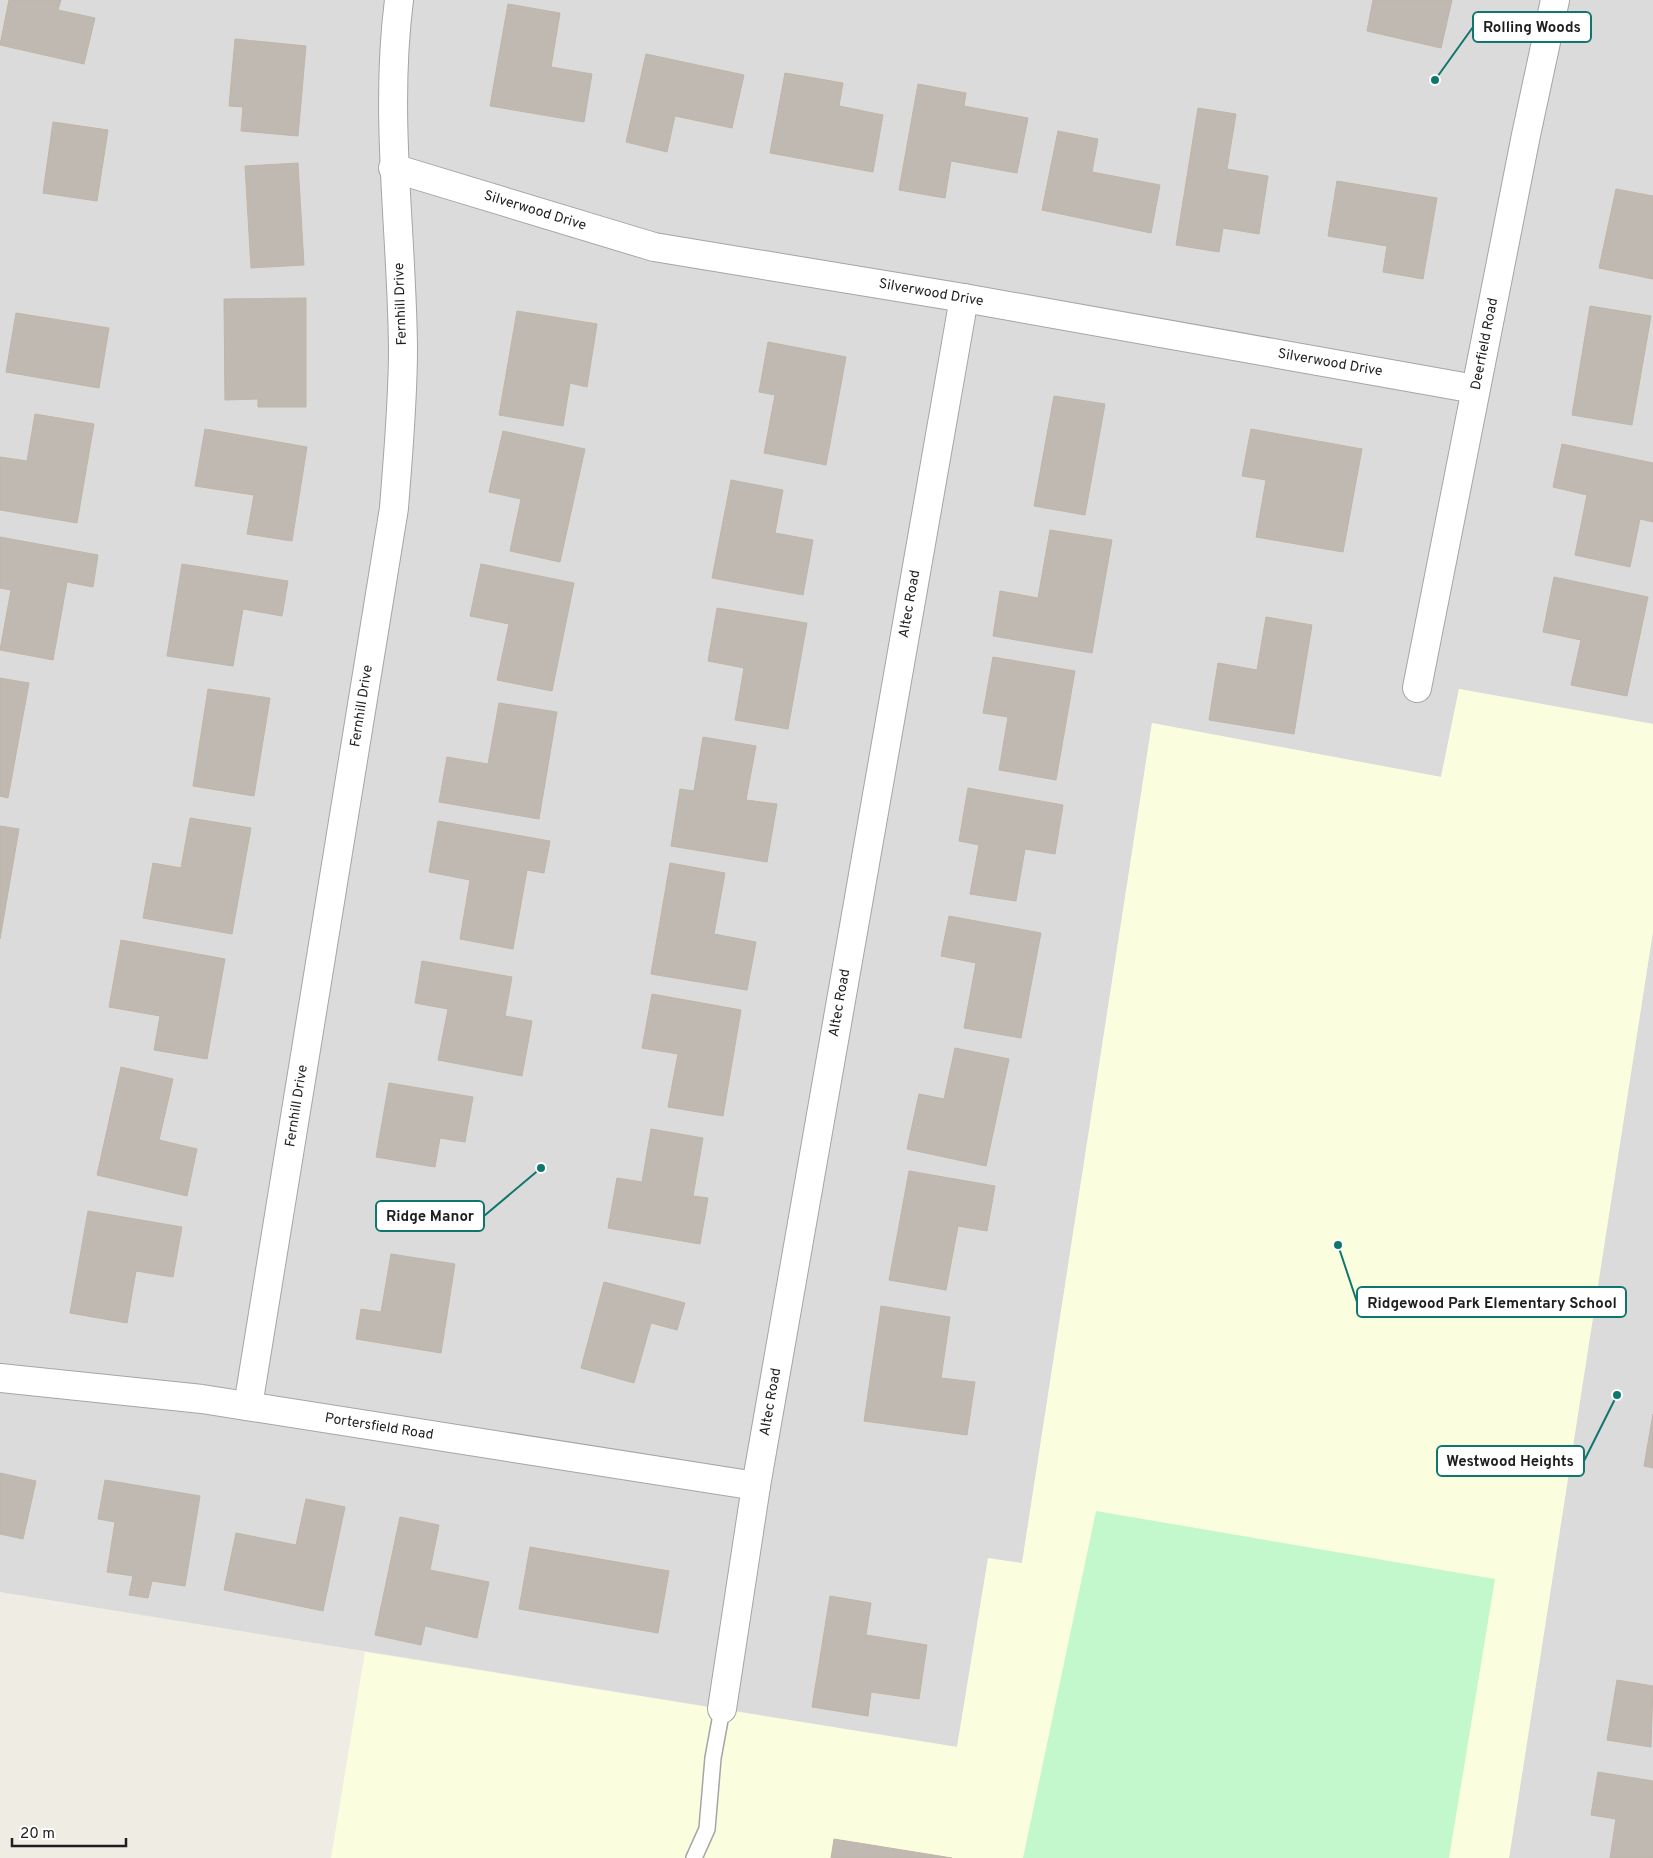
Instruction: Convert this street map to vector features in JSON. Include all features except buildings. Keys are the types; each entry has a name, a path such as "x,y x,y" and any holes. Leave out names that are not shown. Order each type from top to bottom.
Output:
{"street":[{"name":"Fernhill Drive","path":"248,1406 394,508 400,431 403,348 393,168 392,90 399,0"},
{"name":"Deerfield Road","path":"1417,688 1475,389 1555,0"},
{"name":"Silverwood Drive","path":"393,168 654,247 964,298 1475,389"},
{"name":"Altec Road","path":"722,1709 756,1486 964,298"},
{"name":"Portersfield Road","path":"0,1378 248,1406 756,1486"}],"lane":[{"path":"694,1858 707,1829 714,1758 722,1709"}],"shaded area":[{"path":"0,0 1653,0 1653,724 1459,689 1441,777 1152,723 1022,1564 988,1559 957,1747 0,1592"},
{"path":"1459,689 1653,724 1653,931 1509,1858 331,1858 365,1652 957,1747 988,1558 1022,1563 1152,723 1441,777"},
{"path":"1653,931 1653,1858 1509,1858"}],"green space":[{"path":"1096,1511 1495,1579 1449,1858 1023,1858"}],"place":[{"name":"Rolling Woods","path":"1435,80"},
{"name":"Ridge Manor","path":"541,1168"},
{"name":"Ridgewood Park Elementary School","path":"1338,1245"},
{"name":"Westwood Heights","path":"1617,1395"}]}
